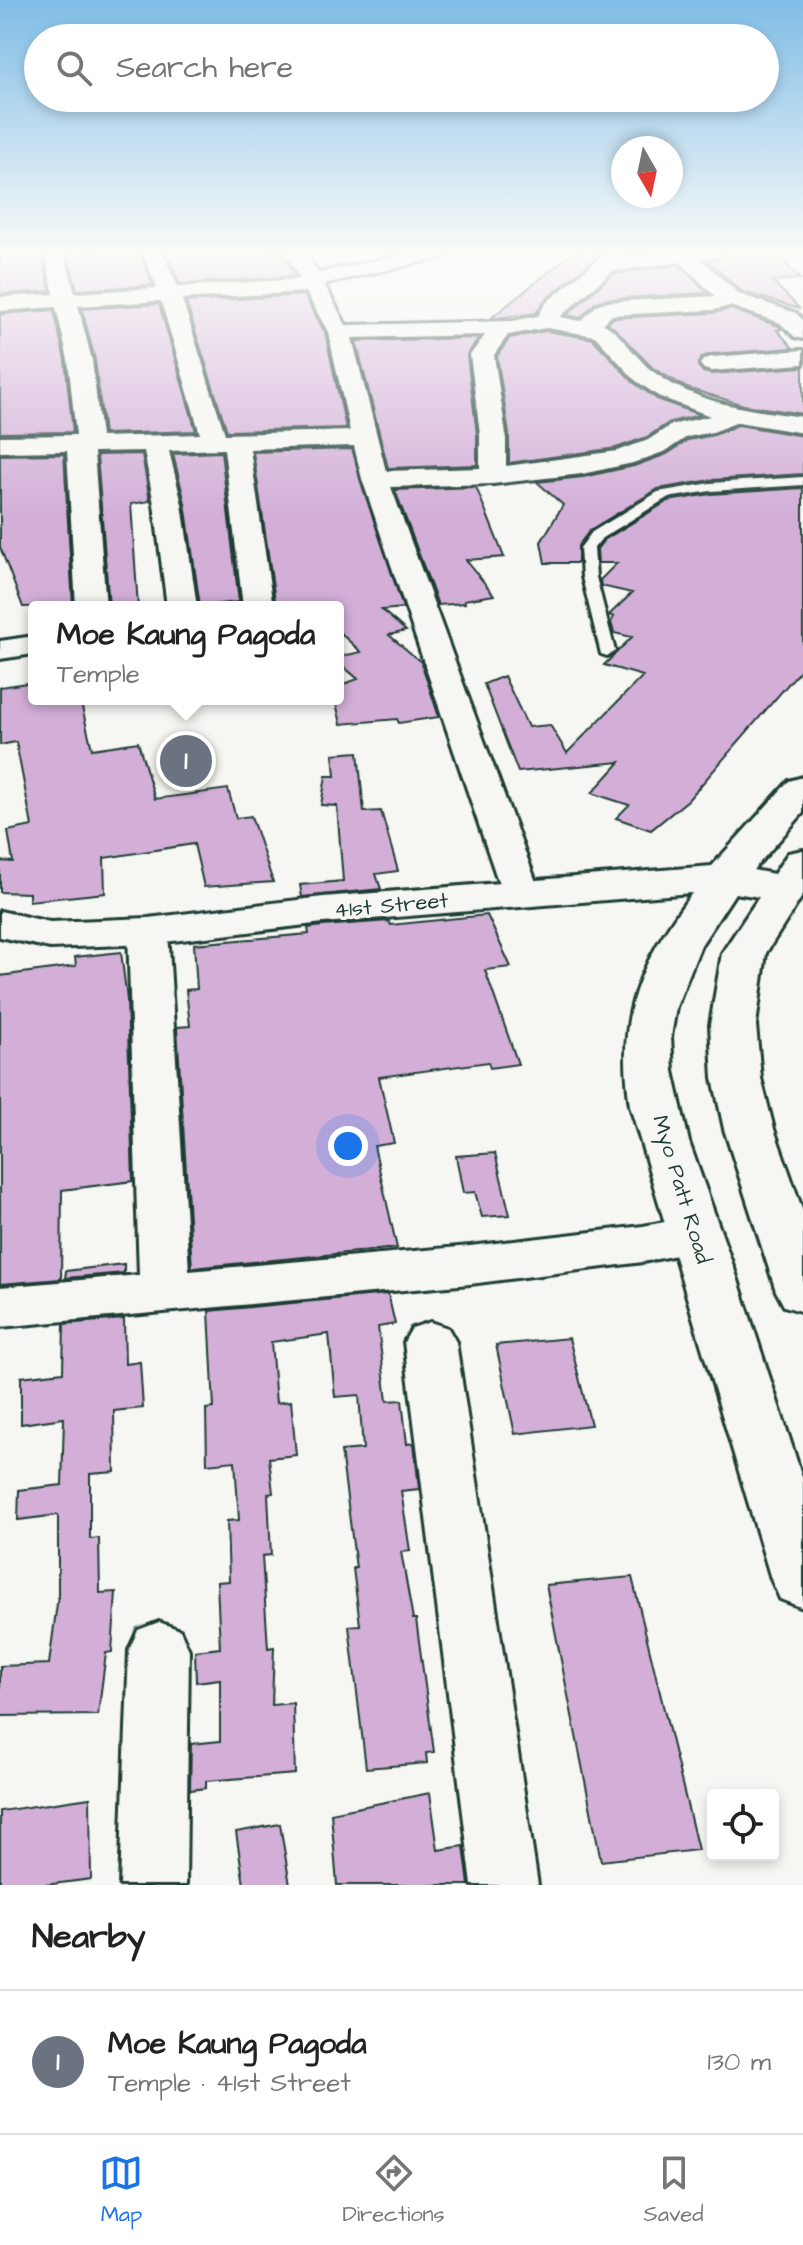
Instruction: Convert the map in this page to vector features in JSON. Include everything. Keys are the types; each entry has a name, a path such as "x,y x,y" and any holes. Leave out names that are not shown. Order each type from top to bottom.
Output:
{"main road":[{"name":"Myo Patt Road","path":"803,789 721,878 673,953 652,1010 647,1062 668,1154 697,1234 803,1579"},
{"name":"41st Street","path":"1,927 50,935 148,931 323,910 793,875"},
{"path":"793,875 744,953 733,1025 737,1078 749,1129 789,1208 803,1291"}],"street":[{"path":"75,339 89,435 82,445 91,601"},
{"path":"187,339 226,441 257,601"},
{"path":"341,339 375,479 521,893"},
{"path":"493,476 493,434 482,355 494,339"},
{"path":"608,339 618,354 652,382 685,402 731,416 803,425"},
{"path":"712,364 803,357"},
{"path":"375,479 493,476 558,470 628,454 671,440 680,430 704,427 731,416"},
{"path":"0,444 54,441 82,445 155,444 365,438"},
{"path":"155,444 181,601"},
{"path":"0,650 28,646"},
{"path":"148,931 165,1292"},
{"path":"0,1307 470,1265 697,1234"},
{"path":"430,1342 505,1885"},
{"path":"153,1885 159,1650"}],"lane":[{"path":"607,651 589,577 587,548 597,535 663,495 711,487 803,481"}],"building":[{"path":"0,339 60,339 73,432 0,433"},
{"path":"90,339 169,339 196,431 104,434"},
{"path":"198,339 327,339 346,428 227,431"},
{"path":"478,339 467,355 477,434 477,465 388,468 356,341"},
{"path":"509,339 593,339 633,382 657,399 700,415 670,422 647,437 616,448 509,463 509,434 497,356"},
{"path":"624,339 785,339 793,348 711,354 702,357 698,366 703,372 712,374 803,367 803,414 744,405 687,388 653,368"},
{"path":"738,425 803,436 803,474 711,480 658,489 590,530 578,546 578,563 545,563 541,542 563,505 537,482 583,477 634,466 667,454 688,440 714,435"},
{"path":"352,449 403,608 382,610 406,631 389,635 421,662 439,717 399,723 397,719 341,724 336,705 344,705 344,684 358,679 344,667 344,656 361,652 344,636 344,601 275,601 253,452"},
{"path":"221,452 239,601 199,601 185,503 173,454"},
{"path":"64,454 73,601 28,601 28,607 23,607 0,547 0,455"},
{"path":"142,454 150,501 131,504 138,601 109,601 97,455"},
{"path":"476,487 504,557 466,560 494,595 464,600 465,603 438,605 395,490"},
{"path":"803,488 803,667 688,800 651,830 616,818 629,805 592,793 620,762 518,772 484,684 504,676 528,727 550,725 567,753 643,676 604,665 632,637 614,633 611,622 614,617 609,615 632,593 601,586 600,580 617,563 598,563 597,549 604,540 668,501 711,494"},
{"path":"28,683 28,705 81,705 92,749 138,742 155,799 228,789 236,818 251,816 273,882 204,887 194,844 104,858 105,893 29,901 29,893 0,892 0,861 13,862 8,831 32,826 16,742 0,745 0,687"},
{"path":"358,752 364,812 381,811 398,871 376,874 381,889 302,897 300,885 343,881 337,806 321,805 326,776 335,776 333,754"},
{"path":"487,915 511,967 485,970 518,1064 490,1068 488,1062 379,1077 394,1143 374,1146 397,1248 192,1268 177,1027 190,1026 186,990 197,989 194,944 309,934 308,928 323,926 389,921 391,925"},
{"path":"121,952 127,1000 133,1181 62,1190 61,1279 0,1284 0,976 76,966 75,957"},
{"path":"495,1153 510,1215 482,1217 475,1192 463,1193 456,1156"},
{"path":"124,1264 124,1273 65,1278 66,1271"},
{"path":"388,1294 395,1324 378,1327 387,1401 402,1400 407,1444 414,1443 419,1489 401,1491 410,1551 401,1552 413,1619 416,1619 434,1752 426,1753 427,1763 366,1768 349,1626 360,1625 341,1451 363,1449 359,1395 335,1397 329,1334 271,1342 276,1403 291,1401 296,1455 269,1458 273,1493 268,1494 271,1555 262,1556 268,1648 274,1647 272,1705 293,1703 295,1774 206,1781 206,1788 190,1790 191,1744 220,1741 220,1679 196,1682 195,1651 220,1648 217,1582 229,1581 227,1521 239,1520 235,1461 207,1464 206,1409 214,1408 209,1311"},
{"path":"124,1319 125,1364 140,1362 143,1408 114,1411 115,1472 90,1474 90,1539 99,1538 100,1593 116,1592 112,1652 106,1653 98,1715 0,1716 0,1666 49,1664 58,1596 58,1515 18,1520 19,1490 62,1485 64,1418 21,1424 21,1377 63,1372 64,1324"},
{"path":"569,1338 591,1425 515,1434 496,1345"},
{"path":"632,1577 698,1850 601,1861 546,1585"},
{"path":"430,1793 438,1850 464,1846 469,1885 337,1885 331,1813"},
{"path":"90,1798 91,1879 45,1885 0,1885 0,1811"},
{"path":"280,1824 290,1885 244,1885 236,1832"}],"place":[{"name":"Moe Kaung Pagoda","path":"186,761"}]}
